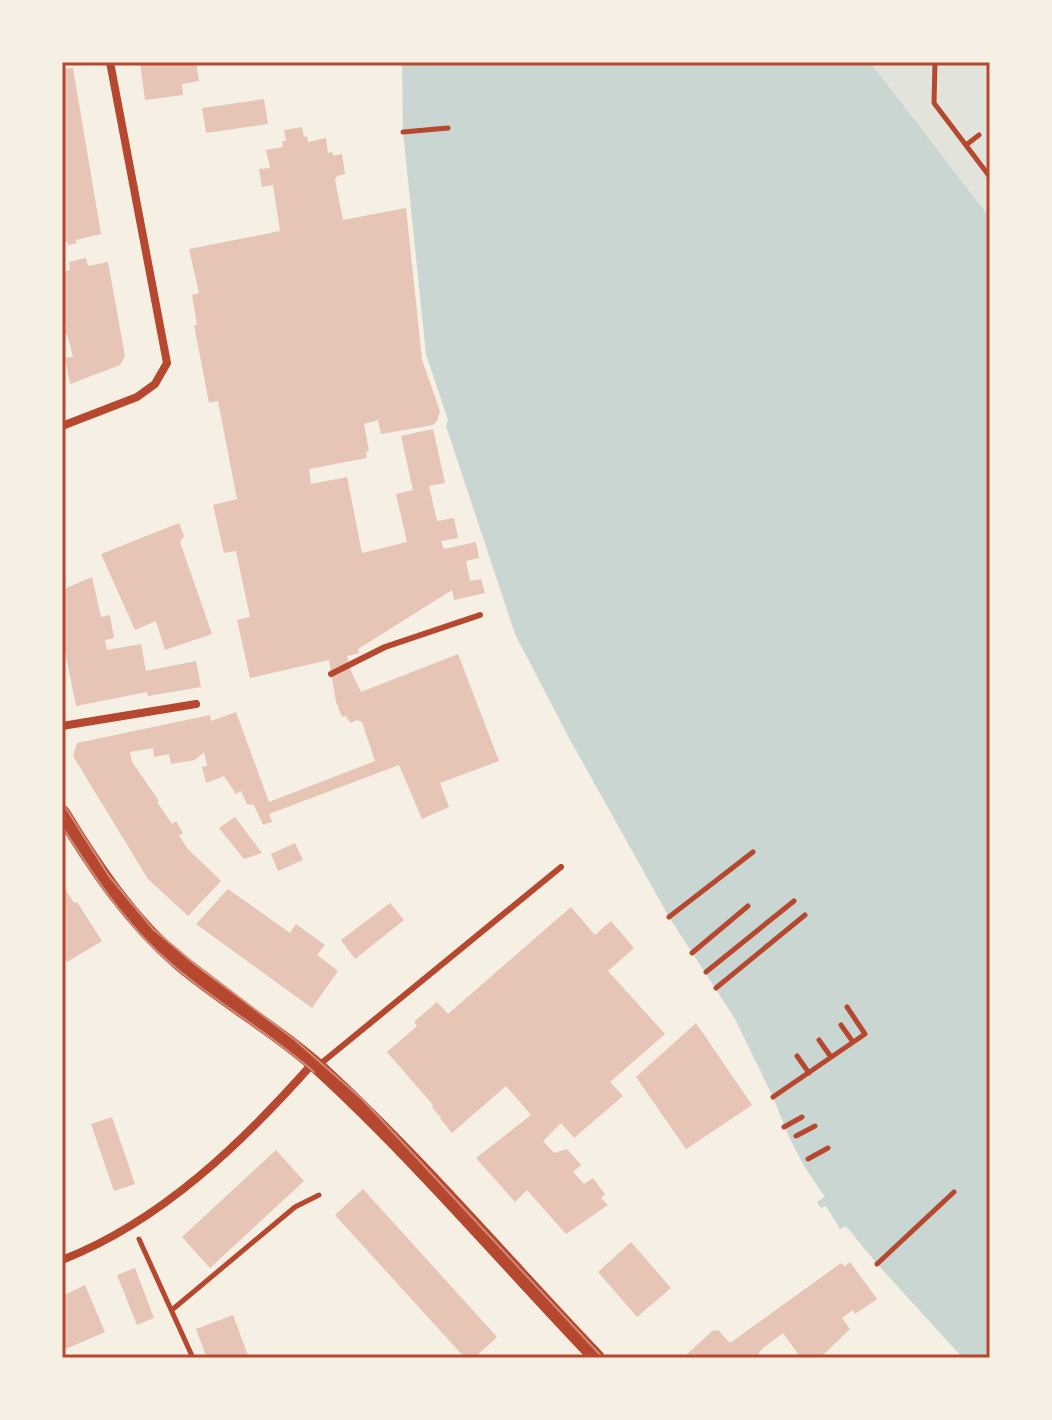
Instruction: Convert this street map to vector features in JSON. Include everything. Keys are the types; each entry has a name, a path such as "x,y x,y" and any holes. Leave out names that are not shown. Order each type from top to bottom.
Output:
{"main road":[{"path":"62,813 123,905 166,951 316,1064 416,1162 597,1358"}],"street":[{"path":"62,426 137,397 155,384 167,363 110,62"},
{"path":"62,726 196,704"},
{"path":"62,1260 108,1241 170,1200 242,1137 316,1064"}],"lane":[{"path":"331,674 385,647 480,615"},
{"path":"316,1064 561,867"}],"path":[{"path":"935,62 934,103 990,177"},
{"path":"403,132 448,128"},
{"path":"966,145 979,135"},
{"path":"669,917 753,852"},
{"path":"706,972 794,901"},
{"path":"692,953 748,906"},
{"path":"716,988 805,915"},
{"path":"773,1097 865,1034 847,1007"},
{"path":"841,1025 853,1042"},
{"path":"819,1040 831,1057"},
{"path":"797,1056 809,1073"},
{"path":"784,1127 802,1117"},
{"path":"796,1136 815,1126"},
{"path":"808,1159 828,1148"},
{"path":"877,1264 954,1192"},
{"path":"173,1309 295,1207 319,1195"},
{"path":"138,1238 193,1358"}],"shaded area":[{"path":"402,62 870,62 990,218 990,1358 963,1358 846,1226 840,1229 826,1206 821,1208 817,1202 825,1197 789,1137 735,1019 669,917 515,634 446,426 448,420 426,354 403,132"},
{"path":"870,62 990,62 990,218"}],"building":[{"path":"140,62 196,62 199,81 182,84 183,95 145,100"},
{"path":"73,68 101,234 68,245 68,242 62,243 62,69"},
{"path":"264,99 268,124 206,133 202,108"},
{"path":"302,127 308,142 326,138 328,153 332,152 333,156 342,154 345,174 337,176 335,180 343,220 406,208 422,360 440,411 433,425 381,434 378,420 364,424 369,451 366,452 367,458 309,469 311,484 347,477 362,553 407,542 396,494 413,490 401,436 433,429 445,483 429,486 437,521 454,518 458,538 441,541 444,549 476,542 479,558 466,561 470,581 481,579 485,593 454,600 452,590 358,649 359,653 347,656 349,667 361,692 458,654 499,761 440,783 449,807 422,819 399,765 269,814 272,822 263,825 254,805 247,804 241,791 236,794 224,776 206,783 202,767 207,766 204,752 195,760 171,764 169,754 154,757 153,748 130,752 132,762 157,802 172,824 176,821 183,833 179,836 188,849 221,881 188,916 148,879 73,756 77,743 210,715 211,721 236,712 269,802 375,761 362,722 357,720 350,723 346,716 342,717 336,702 329,660 250,678 237,620 250,617 236,551 224,553 213,505 237,499 218,401 209,403 194,325 197,325 192,295 199,293 189,249 280,231 273,185 262,187 259,169 270,168 266,150 283,147 282,141 286,141 284,130"},
{"path":"86,258 88,266 108,262 125,356 120,365 70,384 65,358 73,357 67,334 62,336 62,323 66,329 62,307 62,272 70,270 69,262"},
{"path":"179,523 184,536 180,542 212,634 165,650 156,621 135,630 101,554"},
{"path":"92,577 101,617 110,615 114,638 105,640 107,650 141,644 146,671 196,661 201,687 148,696 147,692 76,706 62,636 62,590"},
{"path":"235,817 262,853 244,859 219,828"},
{"path":"295,843 303,860 278,871 271,854"},
{"path":"62,884 102,941 67,962 62,955"},
{"path":"228,889 290,933 296,924 325,945 317,955 338,971 312,1008 196,924"},
{"path":"390,903 404,920 355,959 341,940"},
{"path":"571,907 595,935 611,921 634,948 608,971 665,1034 610,1082 623,1096 574,1138 561,1123 543,1141 554,1153 567,1149 581,1165 573,1172 584,1184 593,1178 605,1194 601,1198 608,1205 566,1234 527,1190 515,1202 476,1158 531,1115 506,1086 452,1133 440,1118 441,1114 439,1116 387,1052 417,1026 414,1022 437,1002 448,1014"},
{"path":"696,1023 752,1105 686,1149 636,1077"},
{"path":"112,1117 135,1184 114,1191 91,1124"},
{"path":"276,1150 304,1181 210,1268 182,1237"},
{"path":"363,1189 497,1337 474,1358 465,1358 335,1215"},
{"path":"631,1242 671,1288 637,1317 598,1272"},
{"path":"850,1262 877,1299 855,1314 853,1310 842,1318 850,1329 820,1358 801,1358 783,1333 755,1358 683,1358 712,1331 718,1330 730,1343 841,1263 845,1266"},
{"path":"135,1268 154,1318 137,1325 117,1275"},
{"path":"85,1285 105,1332 66,1349 62,1340 62,1296"},
{"path":"233,1315 249,1358 207,1358 196,1329"}],"tram line":[{"path":"62,802 109,876 153,929 295,1040 363,1100 603,1358"},
{"path":"62,826 118,908 158,952 314,1072"}]}
